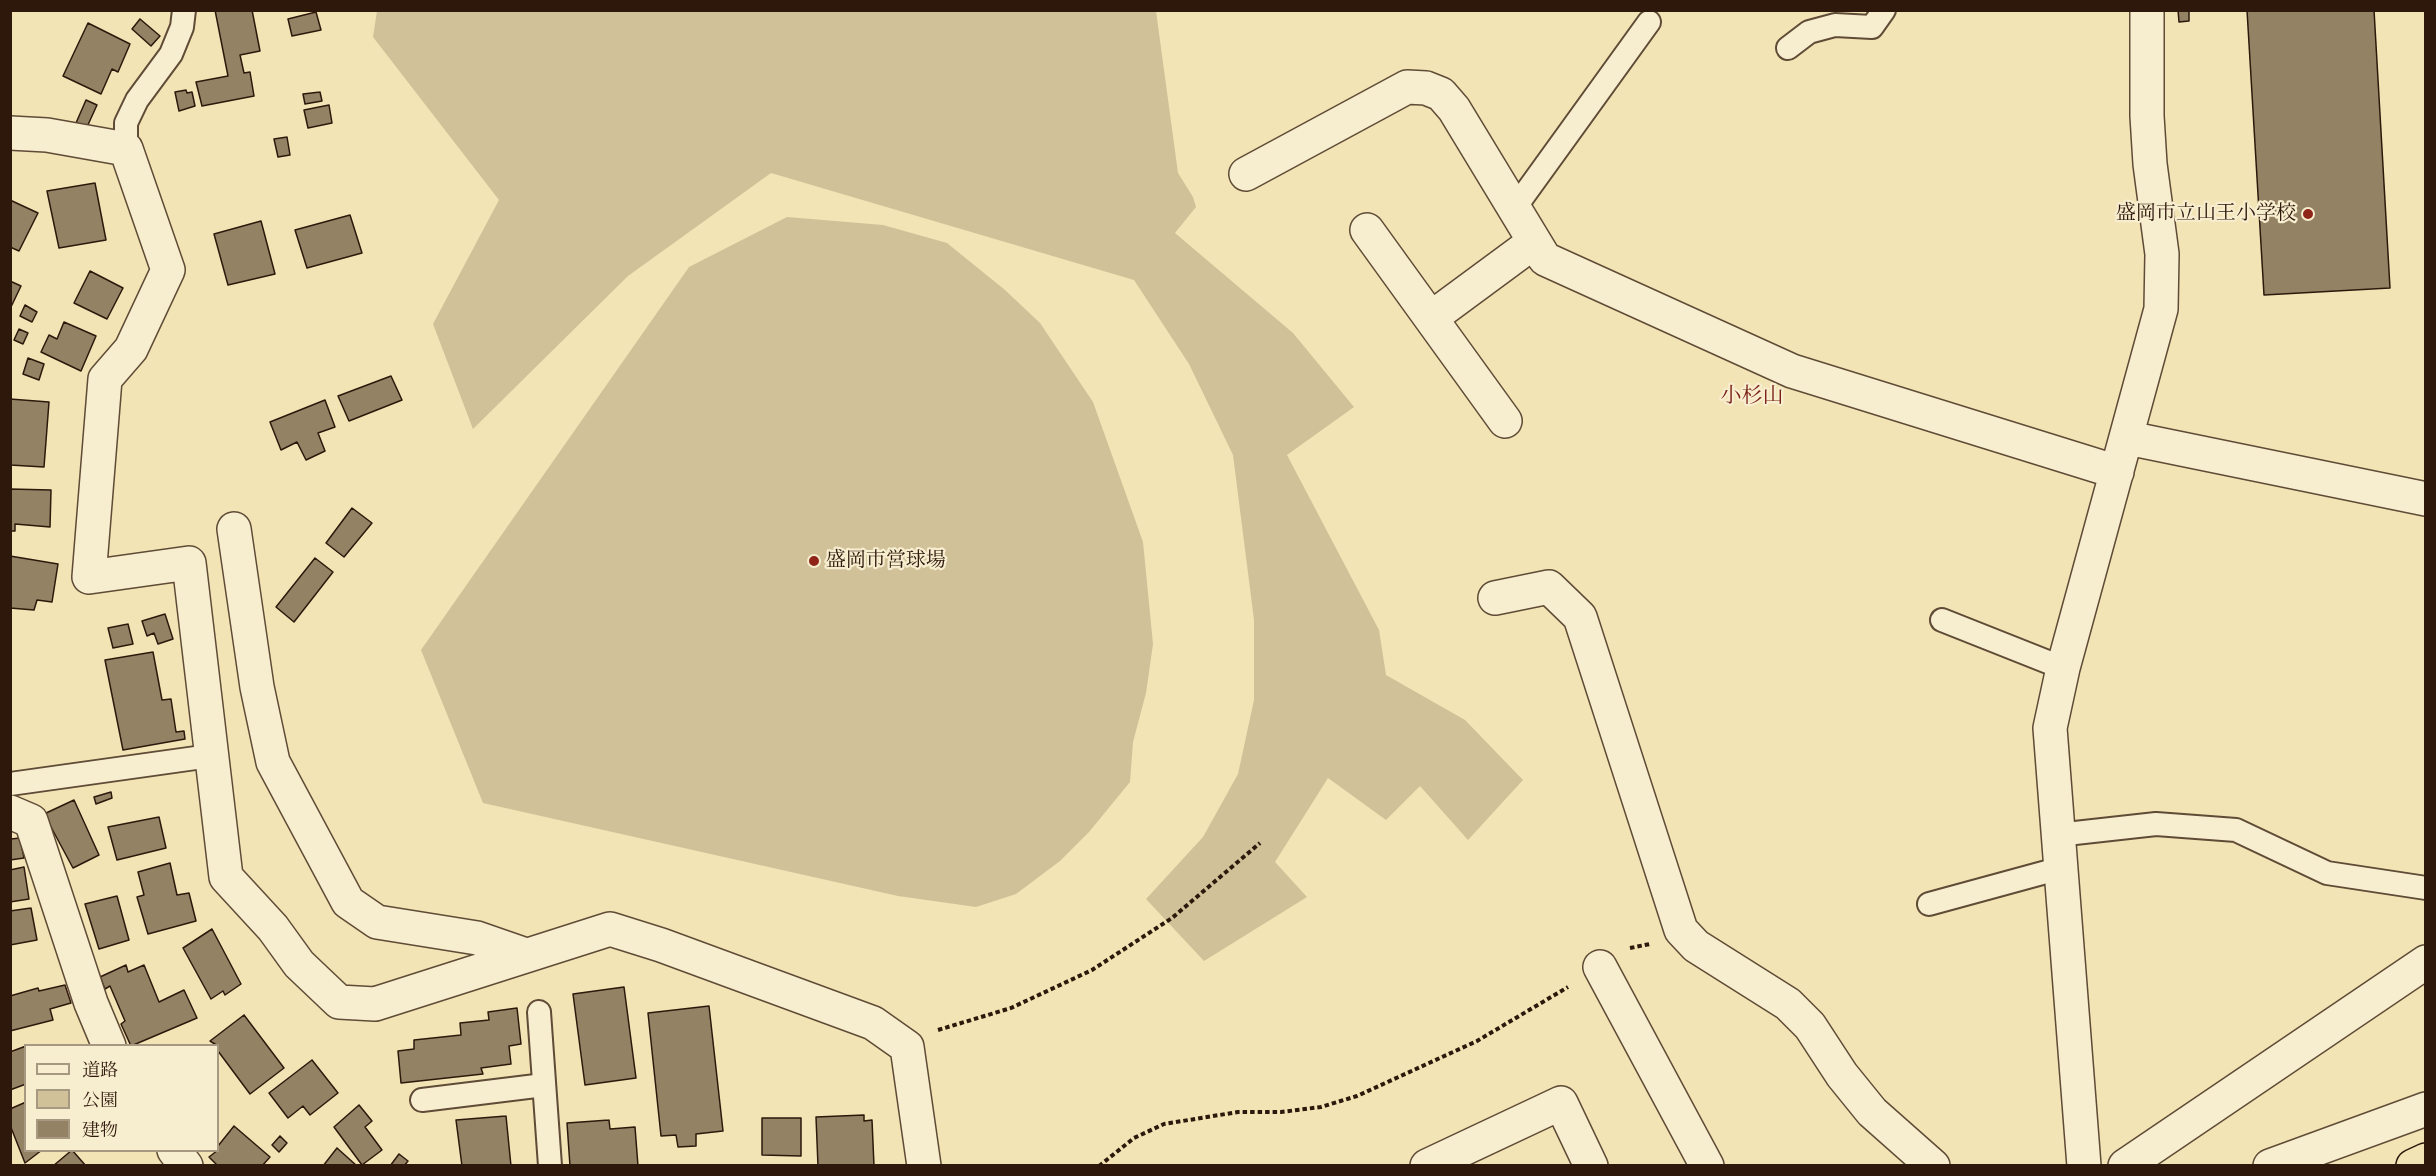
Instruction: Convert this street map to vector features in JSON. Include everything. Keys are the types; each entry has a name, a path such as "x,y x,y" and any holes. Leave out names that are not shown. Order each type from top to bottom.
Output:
{"highway":[{"path":"2413,1166 2426,1160"}],"street":[{"path":"2084,1166 2050,728 2063,668 2128,438 2161,309 2163,281 2161,244 2150,164 2147,10"},
{"path":"1246,174 1407,87 1426,87 1440,94 1454,109 1545,259 1792,371 2117,472"},
{"path":"10,133 47,135 126,149 168,270 131,349 105,378 89,577 189,563 226,877 273,928 299,964 339,1002 375,1004 610,929 661,945 873,1023 907,1047 924,1166"},
{"path":"1367,230 1505,421"},
{"path":"1431,318 1534,242"},
{"path":"2128,438 2426,499"},
{"path":"234,529 257,687 273,762 348,902 377,922 477,938 525,955"},
{"path":"1495,598 1549,587 1580,617 1681,930 1696,946 1788,1004 1810,1026 1872,1112 1933,1166"},
{"path":"10,812 31,821 91,1003 108,1044"},
{"path":"2126,1166 2426,962"},
{"path":"1600,967 1707,1166"},
{"path":"1426,1166 1561,1103 1591,1166"},
{"path":"2270,1166 2426,1109"},
{"path":"176,1152 186,1166"}],"lane":[{"path":"126,149 126,123 136,100 171,54 182,27 184,10"},
{"path":"1788,48 1809,32 1827,27 1836,25 1872,27 1884,10"},
{"path":"1514,209 1649,22"},
{"path":"1942,620 2063,668"},
{"path":"10,784 210,756"},
{"path":"2057,835 2156,824 2236,831 2327,873 2426,888"},
{"path":"1929,904 2061,868"},
{"path":"539,1012 550,1166"},
{"path":"422,1100 544,1085"}],"path":[{"path":"907,1047 930,1032 1011,1008 1092,970 1172,918 1260,843"},
{"path":"1099,1166 1134,1138 1164,1124 1238,1112 1281,1112 1321,1107 1357,1096 1477,1041 1542,1005 1624,950 1662,942 1681,930"}],"green space":[{"path":"377,11 1156,11 1178,173 1193,197 1196,207 1175,233 1293,333 1354,407 1287,455 1379,630 1386,675 1465,720 1523,780 1468,840 1420,786 1386,820 1328,778 1275,862 1307,897 1204,961 1146,899 1203,837 1238,774 1254,700 1254,620 1233,455 1189,364 1134,280 771,173 628,276 473,429 433,324 499,200 373,37"},
{"name":"盛岡市営球場","path":"787,217 883,225 947,243 1005,290 1040,323 1093,402 1143,542 1153,644 1146,693 1133,742 1130,782 1089,832 1060,861 1016,894 976,907 898,896 483,803 421,650 689,267"}],"building":[{"path":"215,10 252,10 260,51 240,55 244,73 250,72 254,96 202,106 196,82 228,76"},
{"path":"2178,10 2189,10 2189,21 2179,22"},
{"path":"2247,10 2374,10 2390,288 2264,295"},
{"path":"316,12 321,30 292,36 288,19"},
{"path":"140,19 160,36 151,46 132,29"},
{"path":"88,23 130,44 118,72 112,69 101,94 63,76"},
{"path":"186,90 187,93 192,92 195,106 179,111 175,92"},
{"path":"320,92 322,101 305,104 303,94"},
{"path":"86,100 97,105 87,127 76,123"},
{"path":"329,105 332,123 308,128 304,110"},
{"path":"287,137 290,155 278,157 274,139"},
{"path":"95,183 106,240 59,248 47,191"},
{"path":"10,200 38,213 19,251 10,247"},
{"path":"350,215 362,253 307,268 295,230"},
{"path":"261,221 275,274 228,285 214,234"},
{"path":"90,271 123,288 107,319 74,303"},
{"path":"10,281 21,286 10,309"},
{"path":"25,305 37,312 32,322 20,316"},
{"path":"64,322 96,336 81,371 41,352 49,335 57,339"},
{"path":"19,329 28,333 23,344 14,340"},
{"path":"28,358 44,364 39,380 23,374"},
{"path":"391,376 402,400 349,421 338,396"},
{"path":"10,399 49,402 44,467 10,465"},
{"path":"325,400 335,427 318,433 325,451 306,460 297,442 281,450 270,422"},
{"path":"10,489 51,490 50,527 15,524 15,531 10,531"},
{"path":"352,508 372,523 344,557 326,543"},
{"path":"10,556 58,564 52,602 37,600 34,610 10,608"},
{"path":"315,558 333,572 294,622 276,607"},
{"path":"165,614 173,639 158,644 154,633 147,636 142,621"},
{"path":"128,624 133,644 113,648 108,628"},
{"path":"153,652 162,700 171,699 176,732 184,731 185,739 123,750 105,660"},
{"path":"111,792 112,798 96,804 94,797"},
{"path":"74,800 99,855 73,868 44,814"},
{"path":"159,817 166,848 117,860 108,827"},
{"path":"10,836 11,839 20,838 24,858 10,860"},
{"path":"170,863 177,895 189,893 196,921 148,934 137,897 144,895 138,872"},
{"path":"24,867 29,899 10,902 10,870"},
{"path":"117,896 129,940 99,949 85,904"},
{"path":"31,908 37,940 10,945 10,911"},
{"path":"212,929 241,984 225,995 223,991 211,999 183,948"},
{"path":"126,965 128,972 144,965 159,1002 184,990 197,1018 136,1044 130,1044 121,1024 125,1021 110,986 105,989 100,977"},
{"path":"65,985 71,1003 50,1009 53,1020 10,1031 10,996 38,988 39,991"},
{"path":"624,987 636,1078 585,1085 573,994"},
{"path":"709,1006 723,1131 696,1134 696,1146 678,1147 676,1135 661,1136 648,1013"},
{"path":"517,1008 521,1044 509,1046 511,1064 481,1068 483,1074 401,1083 398,1051 414,1049 414,1040 461,1035 460,1023 489,1020 488,1012"},
{"path":"244,1015 284,1068 250,1094 219,1052 219,1044 210,1041"},
{"path":"24,1047 24,1085 10,1090 10,1052"},
{"path":"312,1060 338,1093 310,1115 303,1106 288,1118 269,1093"},
{"path":"24,1103 24,1152 39,1152 25,1163 10,1125 10,1109"},
{"path":"359,1105 372,1121 365,1127 382,1150 362,1165 334,1127"},
{"path":"864,1115 864,1121 872,1120 874,1166 818,1166 816,1117"},
{"path":"506,1116 511,1166 462,1166 456,1120"},
{"path":"762,1118 801,1118 801,1156 762,1155"},
{"path":"609,1120 610,1129 635,1127 638,1166 570,1166 567,1123"},
{"path":"234,1126 270,1157 262,1166 218,1166 209,1157 219,1152 219,1145"},
{"path":"280,1136 287,1143 279,1152 272,1145"},
{"path":"337,1148 357,1166 323,1166"},
{"path":"70,1152 74,1152 86,1166 53,1166"},
{"path":"399,1154 408,1161 404,1166 390,1166"}],"place":[{"name":"盛岡市立山王小学校","path":"2308,214"},
{"name":"盛岡市営球場","path":"814,561"}],"district":[{"name":"小杉山","path":"1752,397"}]}
